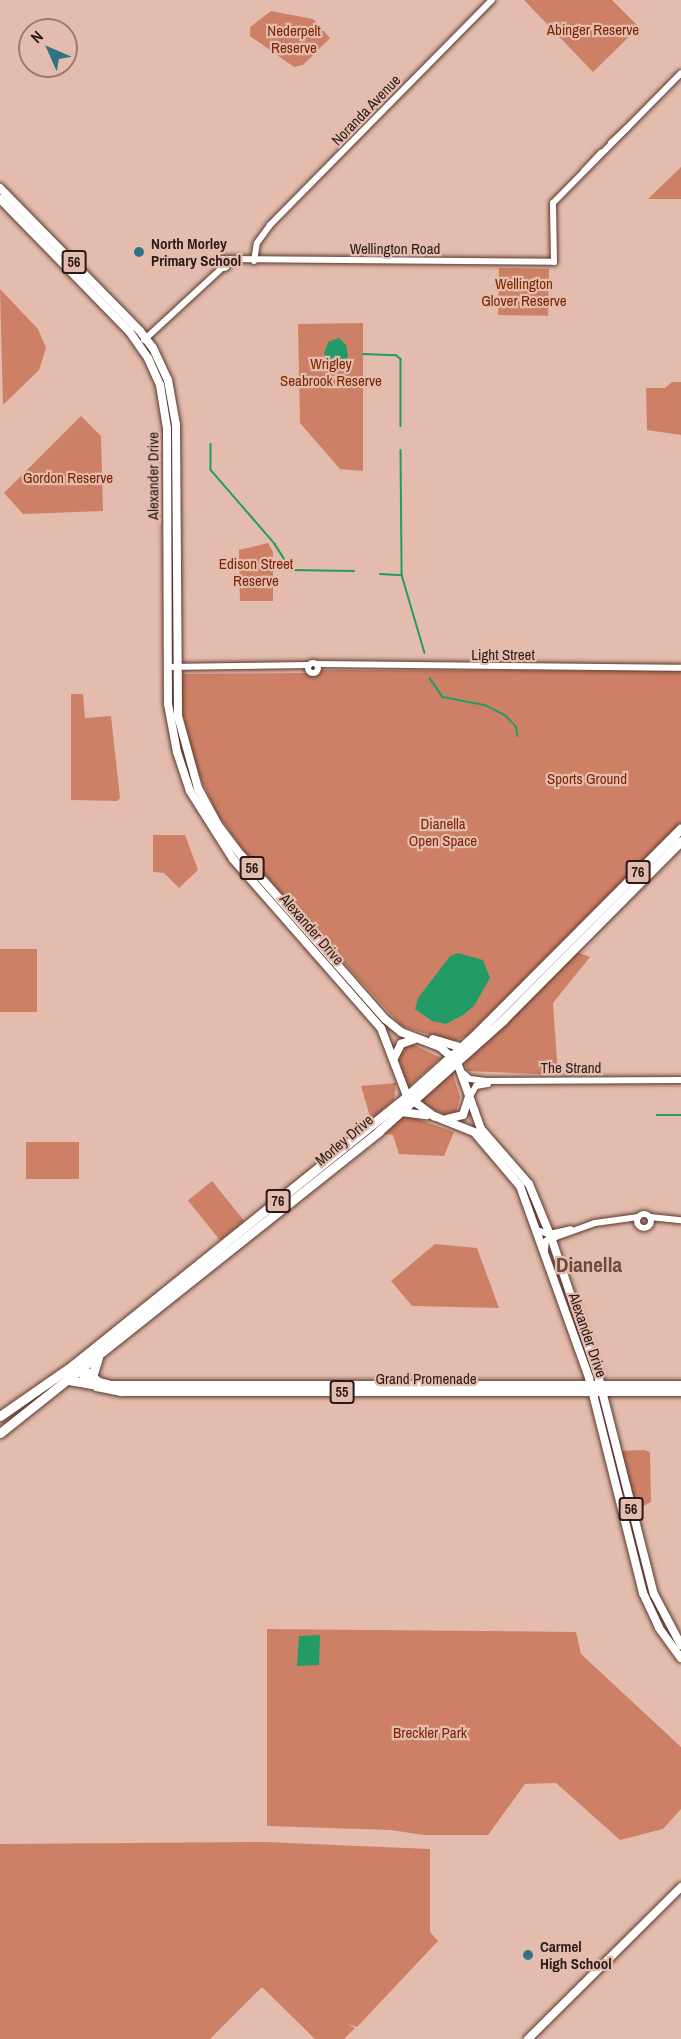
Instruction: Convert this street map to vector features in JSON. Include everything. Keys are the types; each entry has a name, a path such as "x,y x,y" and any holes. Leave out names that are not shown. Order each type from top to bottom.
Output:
{"highway":[{"name":"Morley Drive","path":"454,1059 460,1047 681,828"},
{"name":"Morley Drive","path":"0,1415 98,1357 409,1098 454,1059 681,841"},
{"name":"Morley Drive","path":"3,1429 69,1380 78,1367 399,1113 409,1098"},
{"path":"69,1380 92,1381 98,1357"}],"main road":[{"name":"Alexander Drive","path":"0,188 148,340 168,380 176,416 178,716 187,757 218,825 385,1019 400,1032 420,1039 454,1059 463,1072 481,1129 529,1184 551,1237 602,1389 654,1594 681,1645"},
{"name":"Alexander Drive","path":"0,199 140,346 160,385 167,428 167,667 175,746 187,783 206,821 233,859 381,1028 409,1098 437,1117 471,1130 520,1186 545,1250 592,1389 643,1593 660,1628 681,1658"},
{"name":"56","path":"420,1039 460,1047"},
{"path":"394,1058 401,1044 420,1039"},
{"path":"399,1113 410,1110 437,1117 463,1115 470,1096"},
{"name":"Grand Promenade","path":"78,1367 92,1381 128,1385 602,1389 681,1392"},
{"name":"Grand Promenade","path":"602,1389 681,1385"},
{"path":"0,1415 3,1429"},
{"path":"528,2039 681,1887"}],"street":[{"name":"Noranda Avenue","path":"255,261 256,247 260,240 309,183 492,0"},
{"name":"Wellington Road","path":"148,340 223,264 240,260 554,261 553,203 681,74"},
{"path":"255,261 260,240"},
{"path":"240,260 256,247"},
{"path":"140,346 148,340"},
{"path":"167,667 176,666"},
{"name":"Light Street","path":"176,666 681,668"},
{"name":"The Strand","path":"463,1072 470,1079 489,1081 681,1082"},
{"name":"The Strand","path":"470,1096 482,1084 681,1082"},
{"path":"545,1250 551,1237 595,1223 649,1216 677,1221"},
{"path":"649,1216 650,1224"},
{"path":"639,1217 639,1225"},
{"path":"624,1221 646,1228 650,1224 677,1221"},
{"path":"537,1230 551,1237"}],"green space":[{"name":"Abinger Reserve","path":"524,0 612,0 639,27 593,72"},
{"name":"Nederpelt Reserve","path":"271,11 313,19 330,38 303,65 294,67 250,36 250,27"},
{"path":"681,167 681,199 648,199"},
{"name":"Wellington Glover Reserve","path":"499,268 549,269 548,316 498,315"},
{"path":"0,289 38,329 46,348 39,370 3,405"},
{"name":"Wrigley Seabrook Reserve","path":"363,323 363,471 340,469 300,423 298,324"},
{"path":"672,382 681,382 681,435 647,430 646,388 665,388"},
{"name":"Gordon Reserve","path":"81,416 101,436 103,511 23,514 4,493"},
{"name":"Edison Street Reserve","path":"268,543 273,552 273,601 240,601 239,550"},
{"name":"Dianella Open Space","path":"318,670 681,671 681,824 467,1036 453,1042 401,1026 247,855 218,815 194,764 182,711 182,674 306,673"},
{"path":"71,694 83,694 85,718 111,716 120,798 117,801 71,800"},
{"path":"153,835 185,835 198,870 179,888 164,873 153,872"},
{"path":"0,949 37,949 37,1012 0,1012"},
{"path":"577,952 590,957 553,1003 558,1075 468,1071 464,1061"},
{"path":"410,1043 441,1058 407,1088 397,1055 400,1047"},
{"path":"452,1071 460,1097 456,1113 444,1115 418,1101"},
{"path":"396,1083 394,1100 371,1120 361,1086"},
{"path":"406,1115 454,1132 444,1156 399,1154 393,1135 380,1133"},
{"path":"26,1142 79,1142 79,1179 26,1179"},
{"path":"212,1181 244,1221 220,1240 188,1201"},
{"path":"435,1244 477,1248 499,1308 412,1306 391,1281"},
{"path":"644,1450 650,1452 651,1502 632,1512 618,1451"},
{"name":"Breckler Park","path":"267,1629 576,1632 581,1654 681,1747 681,1809 663,1829 620,1840 556,1783 525,1784 488,1835 423,1835 391,1830 267,1826"},
{"path":"265,1842 430,1849 430,1932 438,1941 357,2027 347,2024 355,2028 344,2039 315,2039 262,1987 210,2039 0,2039 0,1844"}],"shaded area":[{"path":"339,338 346,345 348,355 344,368 327,361 324,353 328,342"},
{"path":"458,953 483,960 490,978 474,1006 463,1015 446,1024 432,1021 415,1009 418,998 450,956"},
{"path":"320,1635 319,1665 297,1666 299,1636"}],"waterway":[{"path":"363,354 396,355 401,359 401,426"},
{"path":"211,444 211,470 275,544 291,570 354,571"},
{"path":"401,450 402,575 425,653"},
{"path":"380,574 402,575"},
{"path":"430,678 443,697 485,705 505,715 516,726 518,736"},
{"path":"657,1115 681,1115"}],"place":[{"name":"North Morley Primary School","path":"139,252"},
{"name":"Carmel High School","path":"528,1955"}],"district":[{"name":"Dianella","path":"589,1265"}],"park label":[{"name":"Sports Ground","path":"587,779"}]}
